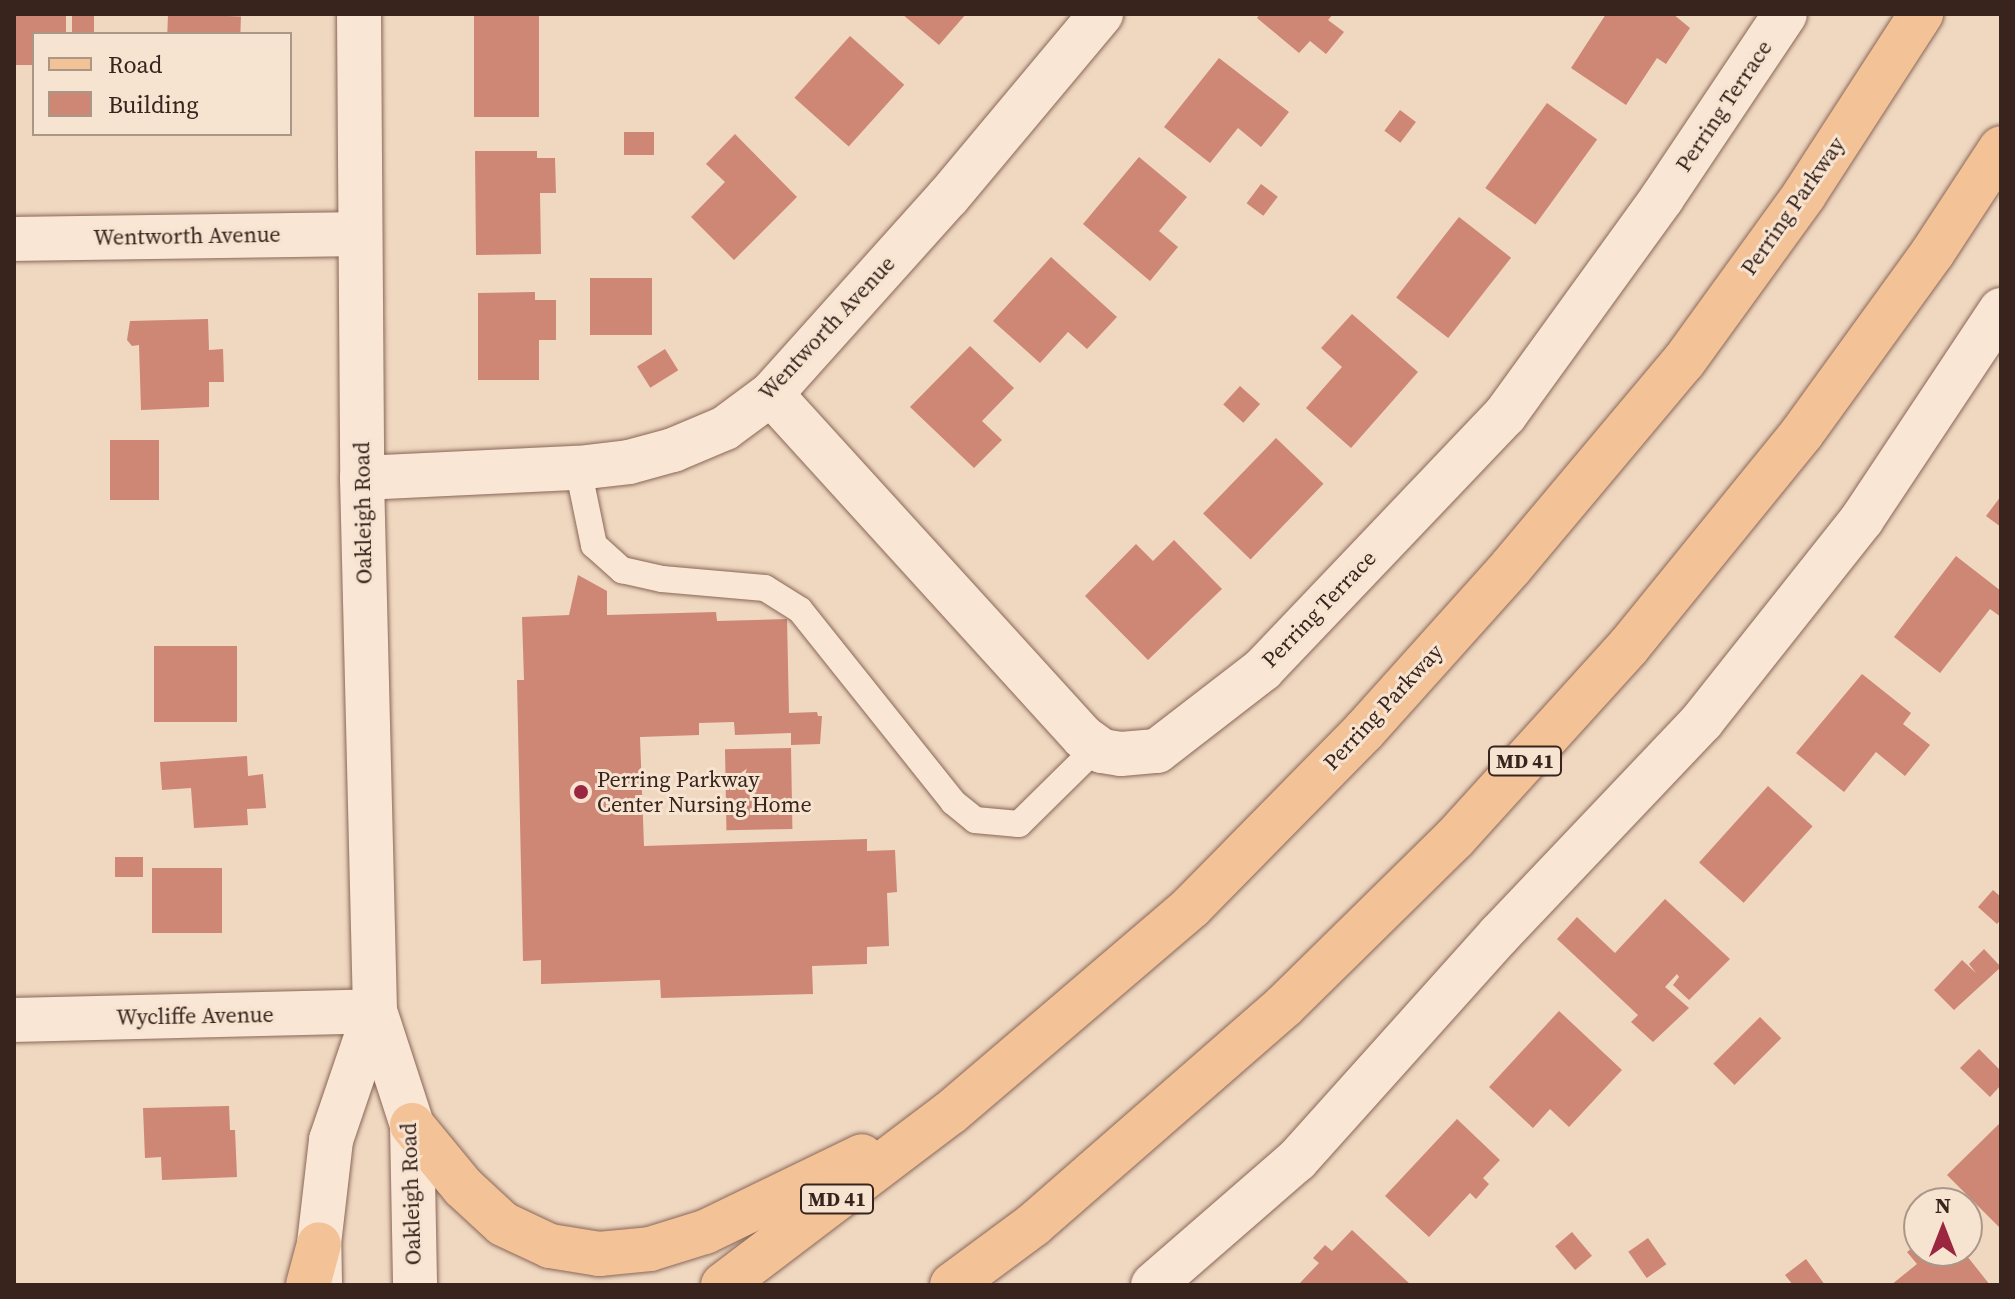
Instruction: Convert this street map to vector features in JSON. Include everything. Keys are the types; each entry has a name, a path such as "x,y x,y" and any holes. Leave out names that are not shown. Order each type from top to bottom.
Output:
{"main road":[{"name":"Perring Parkway","path":"723,1285 950,1113 1191,907 1364,731 1511,567 1684,361 1804,195 1921,14"},
{"name":"MD 41","path":"952,1285 1033,1225 1284,1006 1455,838 1629,646 1802,433 1933,252 2001,148"},
{"path":"412,1125 463,1187 503,1224 550,1246 599,1254 650,1249 705,1232 950,1113"},
{"path":"308,1285 319,1264"}],"street":[{"name":"Oakleigh Road","path":"359,14 362,478 375,1011 412,1125 415,1285"},
{"name":"Wentworth Avenue","path":"362,478 578,468 629,462 673,450 725,428 771,394 948,197 1101,14"},
{"name":"Perring Terrace","path":"1097,747 1121,754 1157,751 1251,678 1505,415 1662,198 1785,14"},
{"name":"Wentworth Avenue","path":"14,239 360,234"},
{"path":"1153,1285 1297,1160 1499,935 1702,721 1862,519 2001,310"},
{"path":"771,394 1083,737 1097,747"},
{"name":"Oakleigh Road","path":"319,1264 331,1140 375,1011"},
{"name":"Wycliffe Avenue","path":"14,1020 375,1011"}],"lane":[{"path":"578,468 594,545 622,570 662,579 765,588 800,610 953,802 975,820 1019,824 1097,747"}],"building":[{"path":"14,14 66,14 66,32 32,32 32,65 14,65"},
{"path":"72,14 94,14 94,32 72,32"},
{"path":"168,14 241,17 240,32 167,32"},
{"path":"474,14 539,14 539,117 474,117"},
{"path":"902,14 966,14 939,45"},
{"path":"1260,14 1333,14 1328,20 1344,32 1326,54 1310,41 1299,53 1257,18"},
{"path":"1606,14 1673,14 1690,28 1666,64 1657,58 1626,105 1571,68"},
{"path":"850,36 904,85 849,147 794,98"},
{"path":"1219,58 1289,112 1261,147 1238,128 1210,163 1164,127"},
{"path":"1547,103 1597,139 1535,224 1485,188"},
{"path":"1400,110 1416,122 1400,143 1384,131"},
{"path":"624,132 654,132 654,155 624,155"},
{"path":"735,134 797,197 734,260 691,217 725,182 706,164"},
{"path":"475,151 537,151 537,158 555,158 556,193 540,193 541,254 476,255"},
{"path":"1139,157 1187,197 1159,231 1178,247 1150,281 1083,224"},
{"path":"1261,184 1278,197 1263,216 1247,203"},
{"path":"1459,217 1511,258 1448,338 1396,297"},
{"path":"1051,257 1117,317 1087,349 1068,332 1040,363 993,321"},
{"path":"590,278 652,278 652,335 590,335"},
{"path":"535,292 535,300 556,300 556,340 539,340 539,380 478,380 478,293"},
{"path":"1352,314 1418,372 1351,448 1306,408 1342,367 1321,348"},
{"path":"208,319 209,350 223,349 224,382 209,382 209,407 141,410 139,345 132,346 127,340 130,321"},
{"path":"970,346 1014,388 982,421 1002,440 974,468 910,407"},
{"path":"665,349 678,370 650,388 637,366"},
{"path":"1240,386 1260,404 1243,423 1223,405"},
{"path":"1276,438 1323,484 1251,559 1203,514"},
{"path":"110,440 159,440 159,500 110,500"},
{"path":"2001,496 2001,527 1986,516"},
{"path":"1174,540 1222,589 1148,660 1085,596 1136,544 1153,561"},
{"path":"1956,556 2001,591 2001,617 1990,609 1940,673 1894,637"},
{"name":"Perring Parkway Center Nursing Home","path":"578,575 607,591 607,615 716,612 717,621 787,619 789,713 817,712 818,716 822,716 820,744 791,745 791,733 735,735 734,722 699,723 699,735 640,737 644,846 867,839 867,851 895,850 897,892 887,893 889,946 867,947 867,964 812,966 813,994 661,998 660,980 541,984 541,960 523,961 517,680 524,680 522,617 569,615"},
{"path":"154,646 237,646 237,722 154,722"},
{"path":"1862,674 1911,713 1903,724 1930,745 1905,776 1876,752 1844,792 1796,753"},
{"path":"791,748 792,829 726,830 725,749"},
{"path":"247,756 248,776 263,774 266,808 247,809 248,825 194,828 191,788 162,790 160,762"},
{"path":"1768,786 1813,826 1744,903 1699,863"},
{"path":"115,857 143,857 143,877 115,877"},
{"path":"152,868 222,868 222,933 152,933"},
{"path":"1993,890 2001,897 2001,919 1997,924 1978,907"},
{"path":"1665,899 1730,959 1689,1000 1673,985 1679,977 1677,974 1665,987 1689,1008 1653,1042 1631,1022 1638,1015 1557,939 1577,917 1615,953"},
{"path":"1984,949 2001,967 1954,1010 1934,990 1962,960 1976,973 1969,964"},
{"path":"1559,1011 1622,1070 1569,1127 1550,1109 1533,1128 1489,1087"},
{"path":"1760,1017 1781,1038 1735,1085 1713,1064"},
{"path":"1979,1049 2001,1071 2001,1085 1990,1097 1960,1068"},
{"path":"229,1106 230,1130 235,1130 237,1177 162,1180 161,1157 145,1158 143,1108"},
{"path":"1457,1119 1500,1160 1483,1178 1489,1184 1476,1199 1470,1193 1429,1237 1385,1196"},
{"path":"2001,1122 2001,1229 1983,1211 1983,1187 1959,1187 1947,1175"},
{"path":"1352,1230 1411,1285 1298,1285 1319,1263 1313,1258 1325,1245 1332,1251"},
{"path":"1572,1232 1592,1256 1575,1270 1555,1246"},
{"path":"1648,1238 1666,1264 1647,1278 1628,1252"},
{"path":"1806,1259 1825,1285 1793,1285 1785,1275"},
{"path":"1913,1267 1976,1267 1990,1285 1891,1285"}],"place":[{"name":"Perring Parkway Center Nursing Home","path":"581,792"}]}
